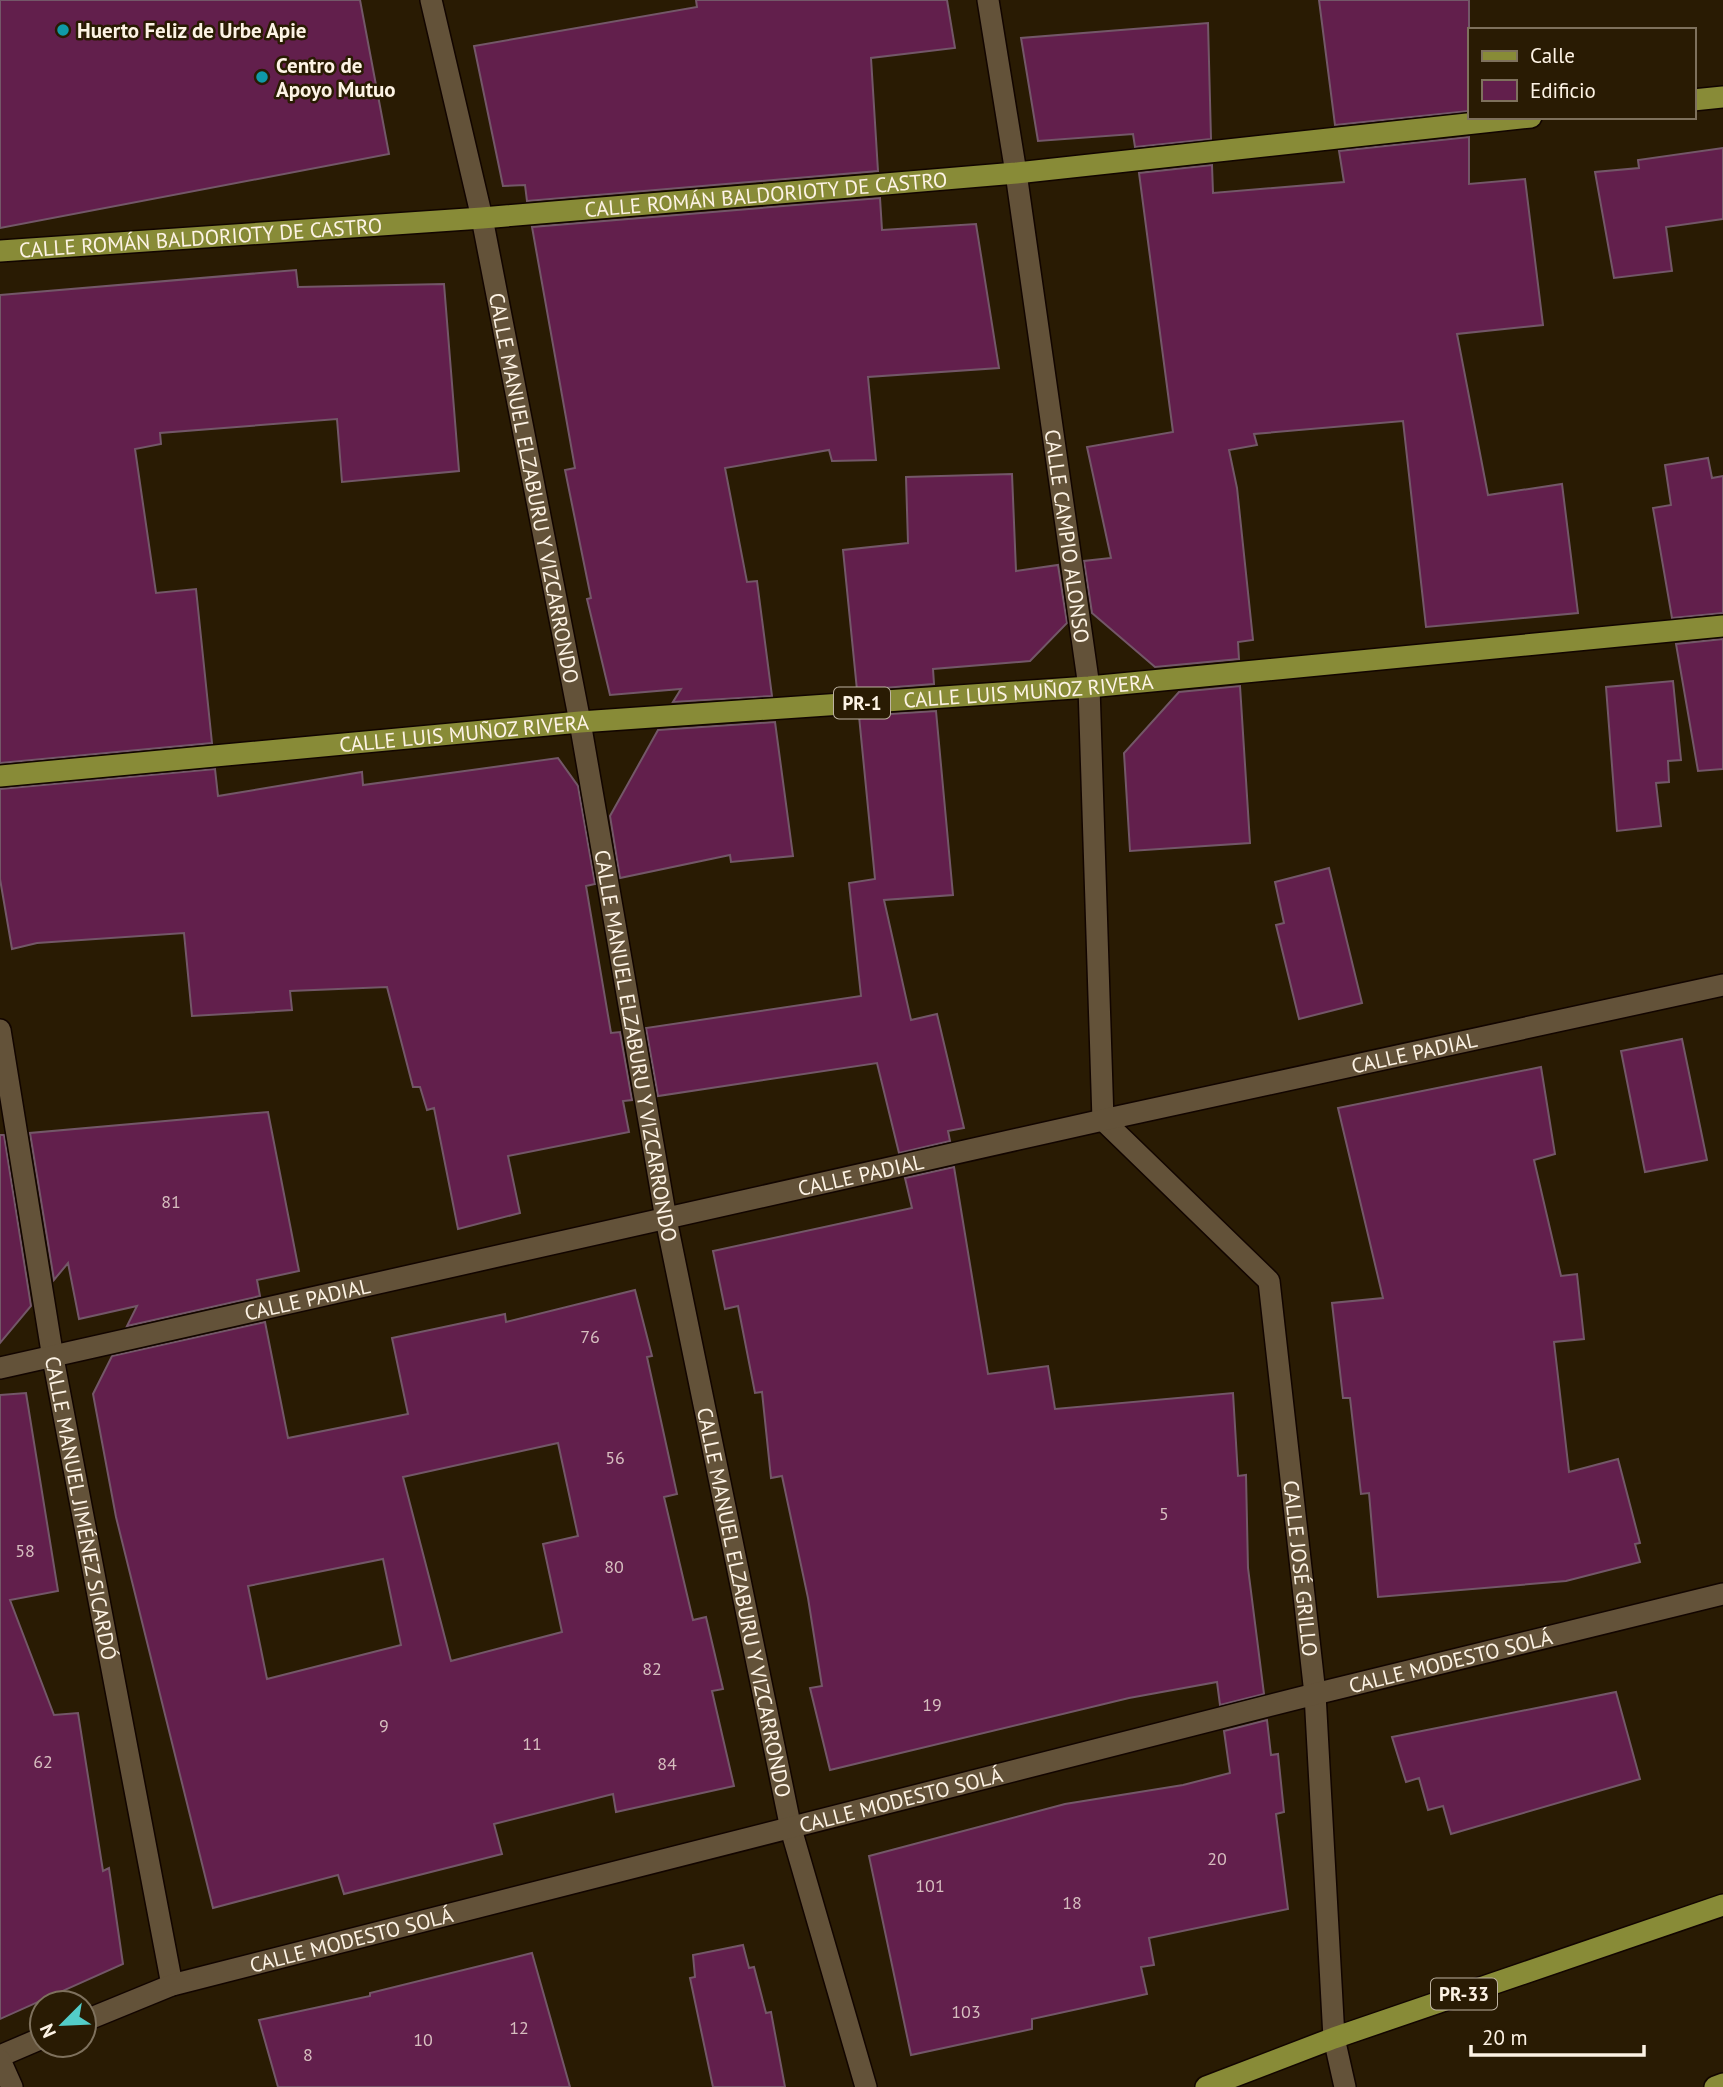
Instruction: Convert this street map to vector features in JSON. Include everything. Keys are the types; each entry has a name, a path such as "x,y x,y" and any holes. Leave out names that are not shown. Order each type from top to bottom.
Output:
{"main road":[{"path":"1695,100 1723,97"},
{"name":"CALLE ROMÁN BALDORIOTY DE CASTRO","path":"0,251 482,218 1016,173 1513,119"},
{"name":"CALLE LUIS MUÑOZ RIVERA","path":"0,776 580,722 1089,687 1723,626"},
{"name":"PR-33","path":"1206,2087 1334,2038 1723,1905"},
{"path":"1716,2087 1723,2084"}],"street":[{"name":"CALLE MANUEL ELZABURU Y VIZCARRONDO","path":"431,0 482,218 580,722 666,1219 792,1829 866,2087"},
{"name":"CALLE CAMPIO ALONSO","path":"988,0 1016,173 1089,687 1103,1120"},
{"name":"CALLE PADIAL","path":"0,1368 1103,1120 1723,985"},
{"name":"CALLE MANUEL JIMÉNEZ SICARDÓ","path":"0,1030 54,1358 172,1985"},
{"name":"CALLE JOSÉ GRILLO","path":"1103,1120 1269,1282 1315,1694 1334,2038 1345,2087"},
{"name":"CALLE MODESTO SOLÁ","path":"98,2015 172,1985 1315,1694 1723,1594"},
{"path":"12,2087 0,2058 28,2045"}],"building":[{"path":"0,0 360,0 389,154 0,228"},
{"path":"696,0 947,0 955,48 871,58 878,171 527,201 525,185 503,186 474,46 697,7"},
{"path":"1319,0 1469,0 1468,111 1335,125"},
{"path":"1208,23 1211,139 1135,147 1133,134 1038,141 1021,38"},
{"path":"1469,137 1469,184 1525,179 1543,325 1457,334 1488,495 1562,484 1578,613 1426,627 1403,421 1254,434 1257,445 1229,450 1237,488 1253,640 1238,642 1239,659 1155,667 1092,613 1084,561 1111,558 1087,447 1173,432 1139,173 1212,165 1213,193 1344,182 1339,151"},
{"path":"1723,148 1723,219 1666,227 1672,271 1614,278 1595,172 1639,168 1638,160"},
{"path":"880,198 882,230 976,224 999,368 868,377 876,460 832,461 829,450 725,468 747,582 757,581 772,696 673,702 681,689 610,695 587,599 591,598 565,470 575,468 532,227"},
{"path":"296,270 298,287 444,284 459,471 342,482 337,419 160,433 161,444 135,449 156,593 196,589 212,743 0,763 0,295"},
{"path":"1708,458 1712,478 1723,476 1723,613 1672,618 1653,508 1671,505 1665,465"},
{"path":"1012,474 1016,571 1058,565 1067,623 1030,661 933,669 934,684 857,690 843,550 908,543 906,477"},
{"path":"1723,639 1723,769 1698,771 1676,644"},
{"path":"1673,681 1681,760 1668,761 1669,782 1656,783 1661,826 1617,831 1606,687"},
{"path":"1240,686 1250,843 1130,851 1124,753 1179,692"},
{"path":"936,711 953,895 884,900 911,1020 937,1014 964,1128 948,1131 950,1141 899,1153 877,1063 658,1096 646,1028 861,996 849,883 875,879 859,716"},
{"path":"775,722 793,856 731,862 730,855 620,878 610,816 658,730"},
{"path":"558,758 578,786 595,884 586,886 611,1033 620,1032 632,1100 623,1101 629,1132 508,1156 520,1213 458,1229 434,1108 427,1110 420,1087 413,1087 387,987 290,991 292,1010 192,1016 184,933 37,943 12,949 0,879 0,789 215,769 218,796 362,772 363,785"},
{"path":"1329,868 1362,1003 1299,1019 1276,925 1284,923 1275,882"},
{"path":"1682,1039 1707,1160 1645,1172 1621,1051"},
{"path":"1541,1067 1555,1154 1534,1160 1561,1276 1577,1274 1584,1339 1554,1342 1569,1472 1618,1459 1640,1543 1635,1544 1640,1562 1566,1581 1378,1597 1369,1493 1361,1494 1350,1398 1343,1398 1332,1303 1383,1298 1338,1108"},
{"path":"268,1112 299,1271 257,1280 260,1296 127,1326 137,1306 79,1319 68,1263 54,1280 30,1133"},
{"path":"0,1135 4,1135 31,1306 0,1343"},
{"path":"954,1167 988,1374 1048,1366 1055,1409 1233,1393 1238,1476 1246,1475 1248,1568 1264,1694 1220,1705 1217,1682 1129,1698 830,1770 810,1688 822,1686 808,1598 782,1476 771,1478 762,1392 755,1393 738,1306 725,1309 713,1251 912,1208 905,1178"},
{"path":"635,1290 652,1356 647,1357 677,1494 664,1497 693,1620 706,1617 723,1689 712,1691 734,1786 616,1812 613,1794 494,1824 502,1854 344,1894 338,1875 213,1908 116,1517 93,1394 112,1356 265,1322 288,1438 408,1414 392,1338 505,1314 506,1322","holes":["558,1443 578,1536 543,1544 562,1632 451,1661 403,1477","383,1559 401,1645 267,1679 248,1586"]},
{"path":"26,1393 58,1591 10,1600 54,1715 78,1713 103,1871 109,1868 123,1964 67,1989 28,1989 28,2006 0,2019 0,1395"},
{"path":"1616,1692 1640,1779 1451,1834 1443,1806 1428,1810 1419,1778 1406,1782 1392,1737"},
{"path":"1267,1720 1271,1755 1278,1754 1284,1812 1276,1814 1288,1909 1149,1938 1154,1965 1141,1967 1147,1994 1032,2019 1032,2029 911,2055 869,1856 1065,1804 1183,1785 1230,1773 1224,1731"},
{"path":"743,1945 749,1968 754,1967 766,2013 771,2012 785,2087 713,2087 690,1978 695,1977 693,1955"},
{"path":"532,1953 570,2087 278,2087 259,2020 370,1996 370,1993"}],"place":[{"name":"Huerto Feliz de Urbe Apie","path":"63,30"},
{"name":"Centro de Apoyo Mutuo","path":"262,77"}]}
